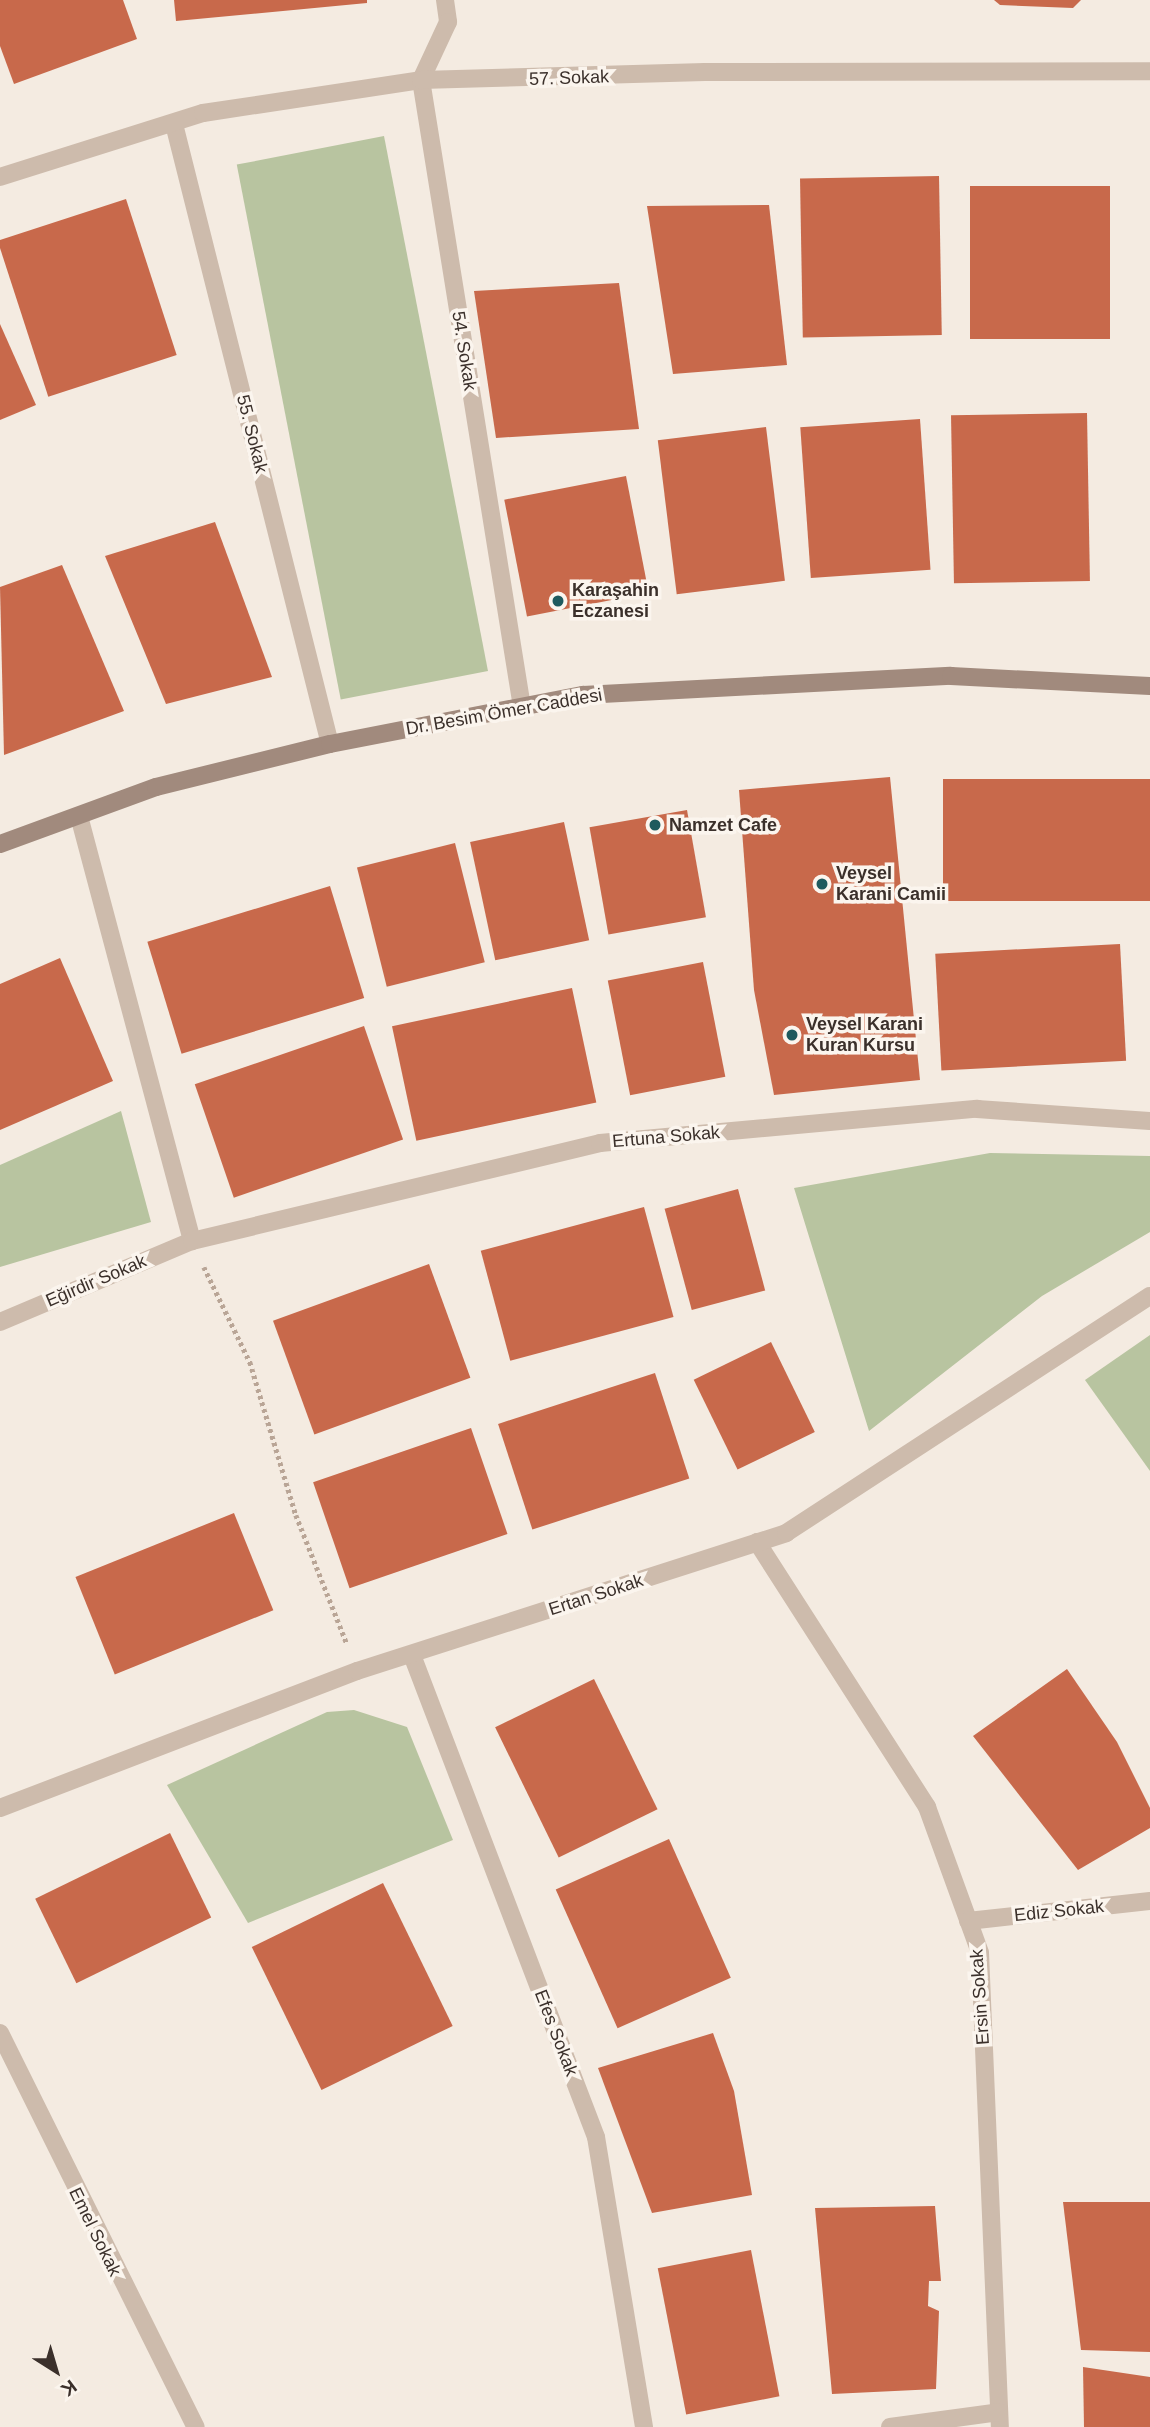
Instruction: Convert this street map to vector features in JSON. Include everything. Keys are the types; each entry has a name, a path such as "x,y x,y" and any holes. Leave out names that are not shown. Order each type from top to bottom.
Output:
{"main road":[{"name":"Dr. Besim Ömer Caddesi","path":"0,844 156,787 330,744 583,695 951,676 1150,686"}],"street":[{"path":"421,80 448,22 445,0"},
{"name":"57. Sokak","path":"0,177 202,113 421,80 705,72 1150,71"},
{"name":"54. Sokak","path":"421,80 522,707"},
{"name":"55. Sokak","path":"174,124 330,744"},
{"path":"79,816 192,1241"},
{"name":"Ertuna Sokak","path":"192,1241 600,1143 977,1109 1150,1121"},
{"name":"Eğirdir Sokak","path":"0,1322 192,1241"},
{"name":"Ertan Sokak","path":"0,1808 357,1671 786,1533 1150,1296"},
{"name":"Ersin Sokak","path":"757,1542 927,1807 980,1954 1000,2419"},
{"name":"Efes Sokak","path":"412,1655 596,2137 644,2427"},
{"name":"Ediz Sokak","path":"968,1921 1150,1901"},
{"name":"Emel Sokak","path":"0,2033 178,2400 196,2427"},
{"path":"890,2427 1000,2419"}],"path":[{"path":"192,1241 250,1362 296,1515 357,1671"}],"green space":[{"path":"384,136 488,671 341,700 237,165"},
{"path":"121,1111 151,1222 0,1267 0,1165"},
{"path":"990,1153 1150,1156 1150,1232 1042,1296 869,1431 794,1188"},
{"path":"1150,1335 1150,1471 1085,1380"},
{"path":"354,1710 407,1727 453,1840 248,1923 167,1785 327,1712"}],"building":[{"path":"0,0 123,0 137,39 14,84 0,46"},
{"path":"174,0 367,0 367,3 176,21"},
{"path":"994,0 1081,0 1073,8 1000,5"},
{"path":"939,176 942,335 803,337 800,178"},
{"path":"970,186 1110,186 1110,339 970,339"},
{"path":"126,199 177,355 48,397 0,248 0,240"},
{"path":"769,205 787,365 673,374 647,206"},
{"path":"619,283 639,429 496,438 474,291"},
{"path":"0,324 36,405 0,420"},
{"path":"1087,413 1090,581 954,583 951,415"},
{"path":"920,419 931,570 811,578 800,427"},
{"path":"766,427 785,581 677,594 658,440"},
{"path":"626,476 649,593 527,616 504,500"},
{"path":"215,522 272,677 166,704 105,556"},
{"path":"62,565 124,711 4,755 0,587"},
{"name":"Veysel Karani Camii","path":"890,777 920,1080 774,1095 754,990 739,790"},
{"path":"943,779 1150,779 1150,901 943,901"},
{"path":"687,810 706,917 608,935 590,827"},
{"path":"564,822 589,940 495,960 470,842"},
{"path":"455,843 485,962 387,987 357,867"},
{"path":"330,886 364,998 182,1054 147,942"},
{"path":"1120,944 1126,1061 941,1071 935,954"},
{"path":"60,958 113,1081 0,1130 0,984"},
{"path":"703,962 725,1077 630,1095 608,981"},
{"path":"572,988 596,1102 416,1141 392,1026"},
{"path":"364,1026 403,1139 234,1198 195,1084"},
{"path":"738,1189 765,1290 692,1310 665,1209"},
{"path":"644,1207 674,1317 510,1361 481,1251"},
{"path":"429,1264 470,1378 314,1434 273,1321"},
{"path":"771,1342 815,1432 738,1470 694,1380"},
{"path":"655,1373 689,1479 532,1530 498,1424"},
{"path":"471,1428 507,1534 350,1588 313,1482"},
{"path":"234,1513 273,1610 115,1674 75,1577"},
{"path":"1067,1669 1117,1742 1150,1808 1150,1828 1078,1870 973,1736"},
{"path":"594,1679 658,1809 559,1858 495,1727"},
{"path":"170,1833 211,1917 76,1983 35,1899"},
{"path":"669,1839 731,1978 618,2028 556,1889"},
{"path":"383,1883 453,2026 321,2090 252,1947"},
{"path":"713,2033 734,2091 752,2195 652,2213 598,2068"},
{"path":"1063,2202 1150,2202 1150,2352 1081,2350"},
{"path":"935,2206 941,2281 929,2281 928,2306 939,2311 936,2389 832,2394 815,2208"},
{"path":"751,2250 779,2396 686,2414 658,2268"},
{"path":"1083,2367 1150,2377 1150,2427 1084,2427"}],"place":[{"name":"Karaşahin Eczanesi","path":"558,601"},
{"name":"Namzet Cafe","path":"655,825"},
{"name":"Veysel Karani Camii","path":"822,884"},
{"name":"Veysel Karani Kuran Kursu","path":"792,1035"}]}
